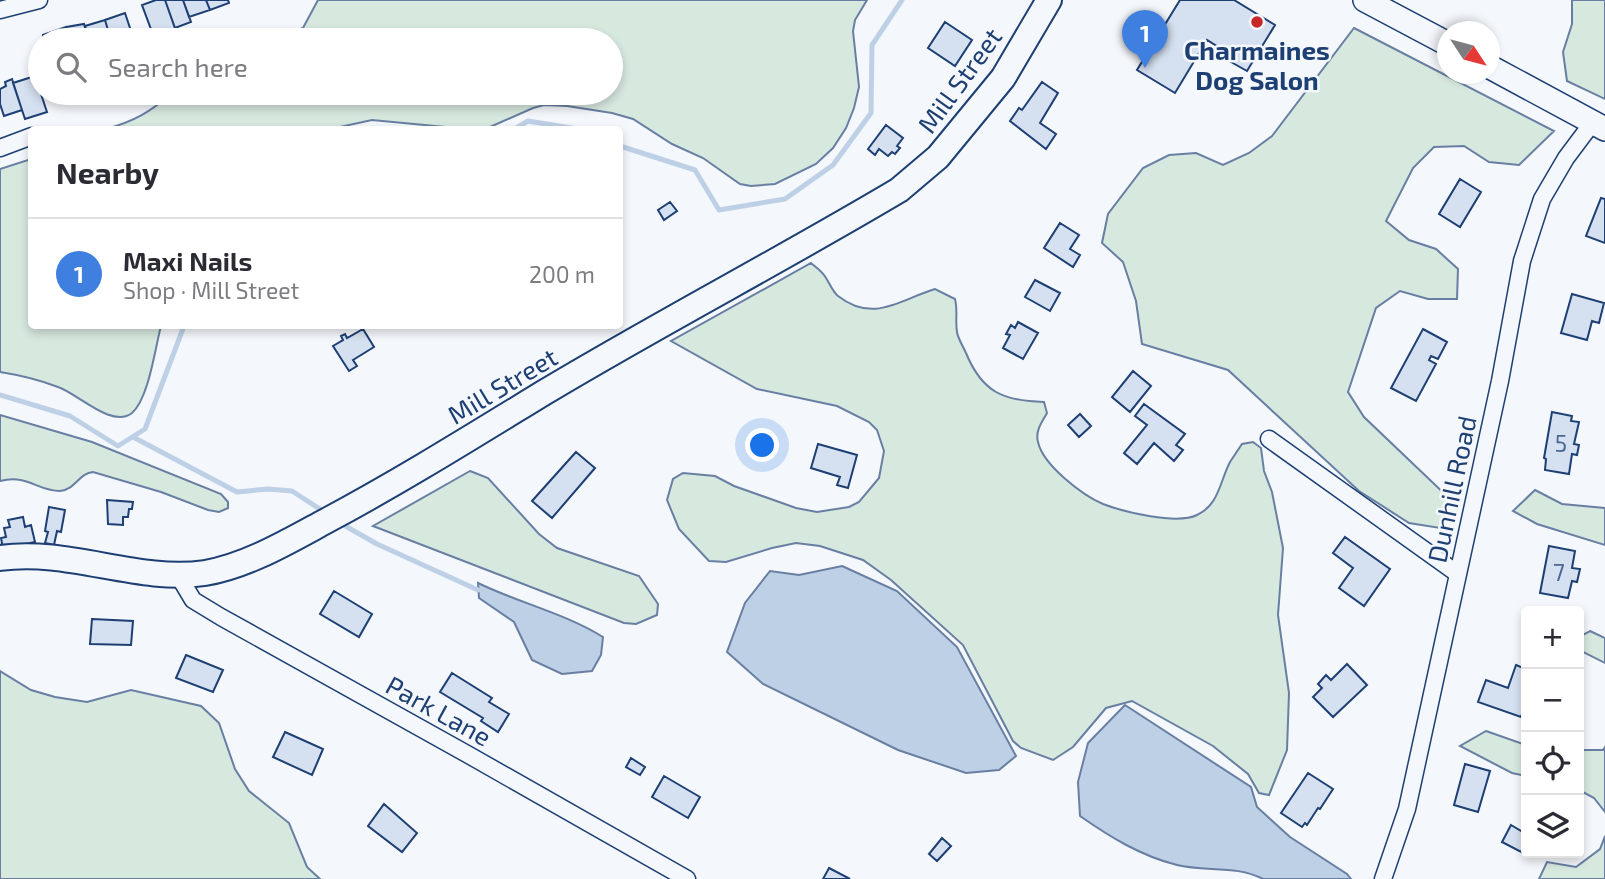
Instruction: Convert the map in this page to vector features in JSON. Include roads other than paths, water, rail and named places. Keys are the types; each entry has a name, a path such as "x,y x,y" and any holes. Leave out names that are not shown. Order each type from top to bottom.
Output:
{"main road":[{"name":"Mill Street","path":"0,558 18,555 54,558 177,575 206,572 237,564 293,539 387,489 548,391 900,190 938,157 1003,78 1048,1"}],"street":[{"path":"0,10 39,0"},
{"path":"1379,3 1437,38"},
{"path":"1500,73 1599,125"},
{"name":"Dunhill Road","path":"1384,879 1407,809 1500,380 1522,261 1542,199 1566,158 1599,125"},
{"path":"0,148 28,138"},
{"path":"1269,439 1458,574"},
{"name":"Park Lane","path":"177,575 193,600 221,617 687,879"}],"water":[{"path":"842,566 897,591 957,647 1016,756 999,770 966,773 898,750 763,684 727,652 745,603 770,571 799,575"},
{"path":"478,583 573,621 603,637 601,655 592,671 562,674 532,660 514,622 479,598"},
{"path":"1125,705 1251,787 1257,807 1290,837 1351,879 1263,879 1232,870 1177,865 1126,845 1080,816 1078,782 1088,743"}],"waterway":[{"path":"623,147 695,170 719,210 785,199 833,165 871,113 872,45 902,0"},
{"path":"520,126 528,121 559,126"},
{"path":"0,395 70,416 118,446 145,429 183,329"},
{"path":"133,437 237,492 268,489 292,491 326,513"},
{"path":"340,523 377,544 478,590"}],"place":[{"name":"Charmaines Dog Salon","path":"1257,22"},
{"name":"Maxi Nails","path":"1145,68"}]}
